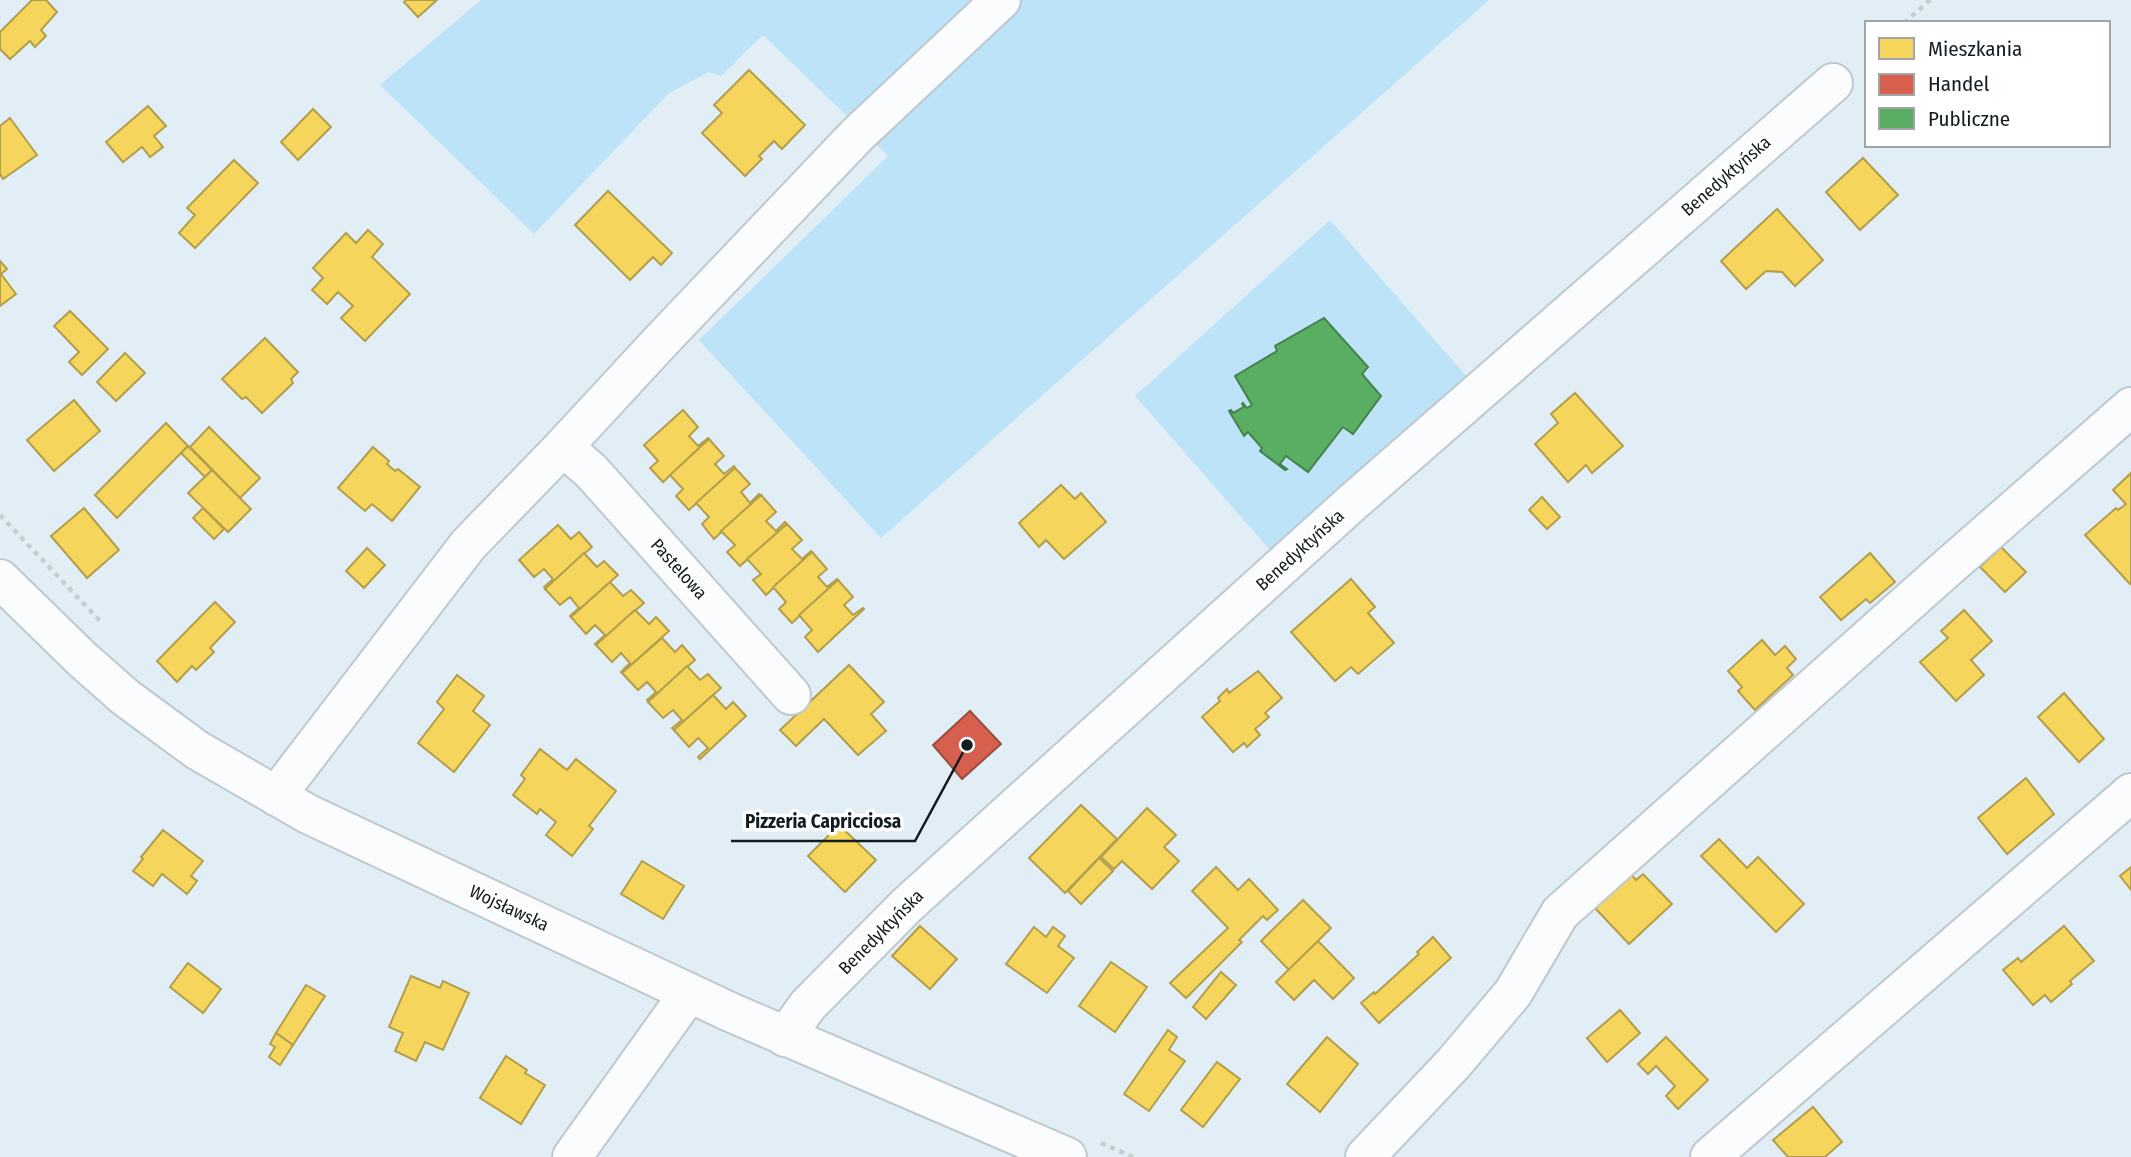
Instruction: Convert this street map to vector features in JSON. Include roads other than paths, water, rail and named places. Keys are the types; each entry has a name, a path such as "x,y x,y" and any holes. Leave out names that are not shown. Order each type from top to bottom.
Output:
{"street":[{"path":"276,796 468,545 564,447 857,135 1001,0"},
{"name":"Benedyktyńska","path":"785,1037 808,1005 907,905 1354,501 1833,83"},
{"path":"1365,1157 1453,1065 1513,993 1560,913 2131,407"},
{"name":"Pastelowa","path":"564,447 591,471 791,695"},
{"name":"Wojsławska","path":"0,579 125,697 198,750 307,814 785,1037 1083,1150"},
{"path":"1710,1157 2131,793"},
{"path":"572,1157 689,993"}],"place":[{"name":"Pizzeria Capricciosa","path":"967,745"}]}
